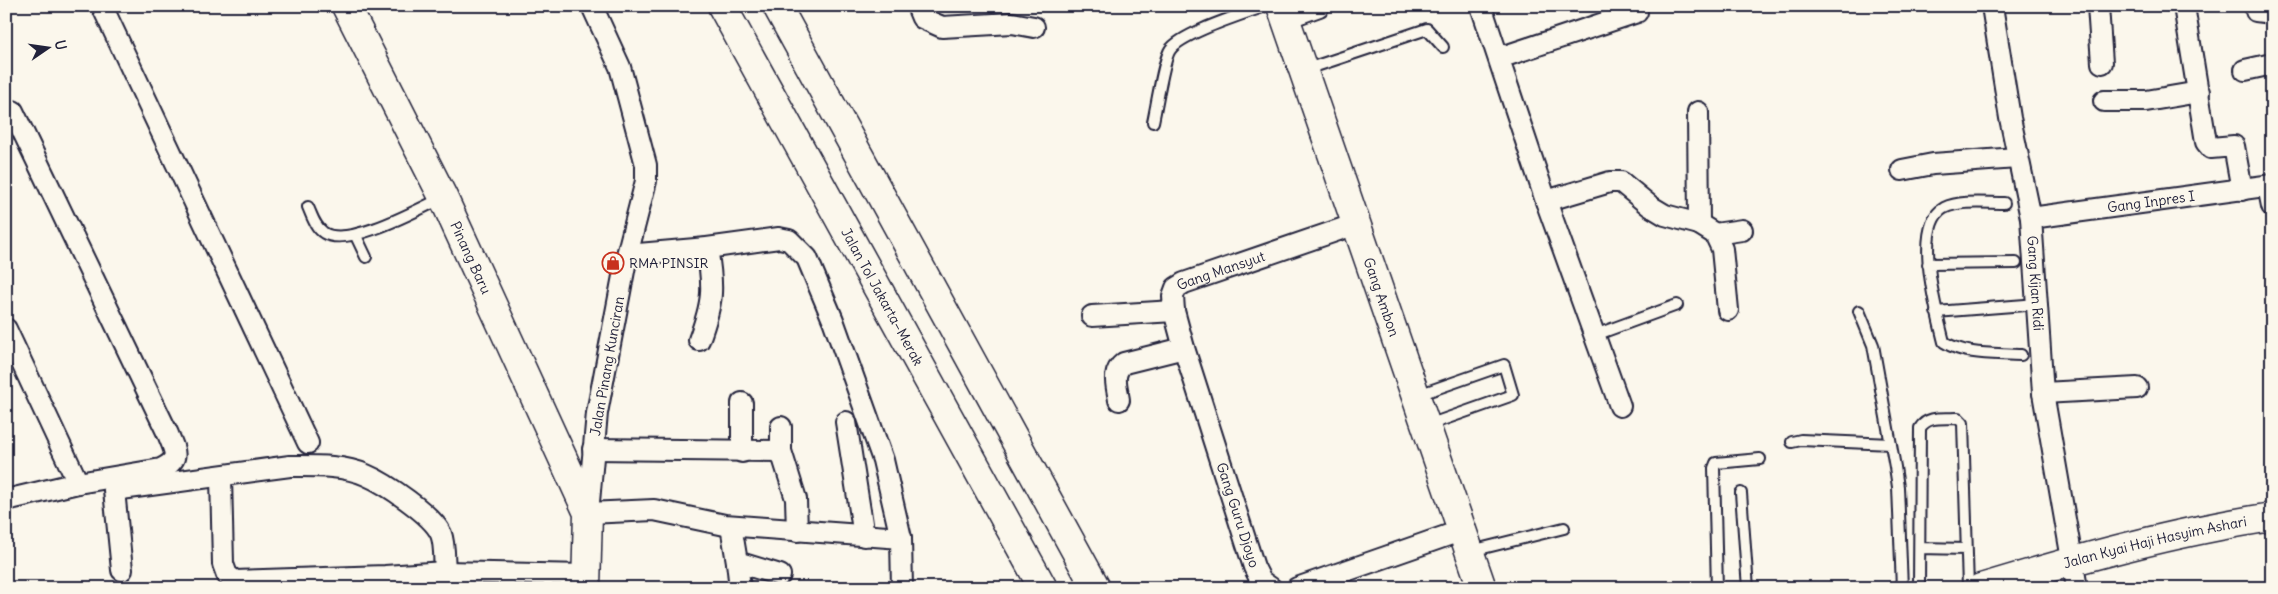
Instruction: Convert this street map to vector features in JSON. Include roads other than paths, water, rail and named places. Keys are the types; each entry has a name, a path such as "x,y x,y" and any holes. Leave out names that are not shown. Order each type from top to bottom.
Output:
{"main road":[{"name":"Pinang Baru","path":"346,6 442,197 588,513"},
{"name":"Jalan Tol Jakarta–Merak","path":"722,6 1044,588"},
{"path":"777,6 1096,588"},
{"name":"Gang Ambon","path":"1277,10 1303,70 1417,395 1482,588"},
{"name":"Jalan Pinang Kunciran","path":"586,581 588,513"},
{"name":"Jalan Kyai Haji Hasyim Ashari","path":"1994,586 2075,575 2150,541 2228,524 2272,517"}],"street":[{"path":"102,6 308,443"},
{"name":"Jalan Pinang Kunciran","path":"588,513 597,409 627,255 646,181 646,165 620,66 592,6"},
{"path":"917,6 922,18 942,27 1012,23 1034,27"},
{"path":"1277,10 1320,6"},
{"path":"1481,6 1546,200 1620,406"},
{"name":"Gang Kijan Ridi","path":"1992,6 2018,158 2031,218 2038,304 2038,346 2043,393 2075,575"},
{"path":"2098,6 2102,63"},
{"path":"2184,6 2206,142 2211,148 2234,146 2242,190"},
{"path":"2255,6 2256,12 2272,14"},
{"path":"1498,58 1637,12"},
{"path":"2245,70 2272,64"},
{"path":"2104,101 2146,101 2199,92"},
{"path":"6,500 78,483 161,469 171,464 175,459 175,452 152,400 13,111"},
{"path":"1698,112 1707,229 1722,249 1728,310"},
{"path":"1902,170 1933,164 2018,158"},
{"path":"1546,200 1610,182 1621,182 1650,206 1665,215 1707,229 1742,230"},
{"path":"2270,186 2272,206"},
{"name":"Gang Inpres I","path":"2031,218 2270,186"},
{"name":"Gang Mansyut","path":"1213,438 1184,348 1174,310 1172,296 1176,288 1184,283 1356,224"},
{"path":"627,255 707,248 779,238 789,240 807,258 833,320 883,460 900,538 902,588"},
{"path":"699,340 711,308 712,278 707,248"},
{"path":"1092,316 1174,310"},
{"path":"6,329 78,483"},
{"path":"1119,400 1115,374 1124,363 1184,348"},
{"path":"2043,393 2137,388"},
{"path":"742,403 742,452"},
{"path":"846,422 864,536"},
{"path":"781,427 781,452 796,499 797,531"},
{"name":"Gang Guru Djoyo","path":"1213,438 1254,567 1261,581 1271,588"},
{"path":"593,449 781,452"},
{"path":"122,570 114,490 290,466 316,466 343,469 366,475 420,509 441,534 445,572"},
{"path":"221,476 223,564 227,575 235,581 445,572 586,581"},
{"path":"588,513 654,510 731,526 900,538"},
{"path":"731,526 740,588"},
{"path":"1297,588 1467,541"},
{"path":"737,562 780,575"}],"lane":[{"path":"1153,122 1169,51 1180,41 1198,32 1277,10"},
{"path":"1303,70 1427,29 1443,47"},
{"path":"308,207 316,224 324,233 338,238 356,236 442,197"},
{"path":"2004,203 1964,204 1946,207 1936,214 1930,224 1928,264 1936,312 1944,342 1955,349 1967,352 2022,355"},
{"path":"356,236 366,257"},
{"path":"1928,264 2016,263"},
{"path":"1936,312 2038,304"},
{"path":"1595,335 1677,305"},
{"path":"1860,311 1873,345 1898,487 1902,588"},
{"path":"1417,395 1504,365 1513,395 1427,425"},
{"path":"1919,588 1920,428 1924,422 1931,419 1958,418 1963,424 1968,588"},
{"path":"1792,442 1801,440 1891,444"},
{"path":"1717,588 1714,468 1716,463 1760,459"},
{"path":"1741,493 1748,588"},
{"path":"1467,541 1564,528"},
{"path":"1920,548 1967,548"}],"place":[{"name":"RMA PINSIR","path":"613,263"}]}
